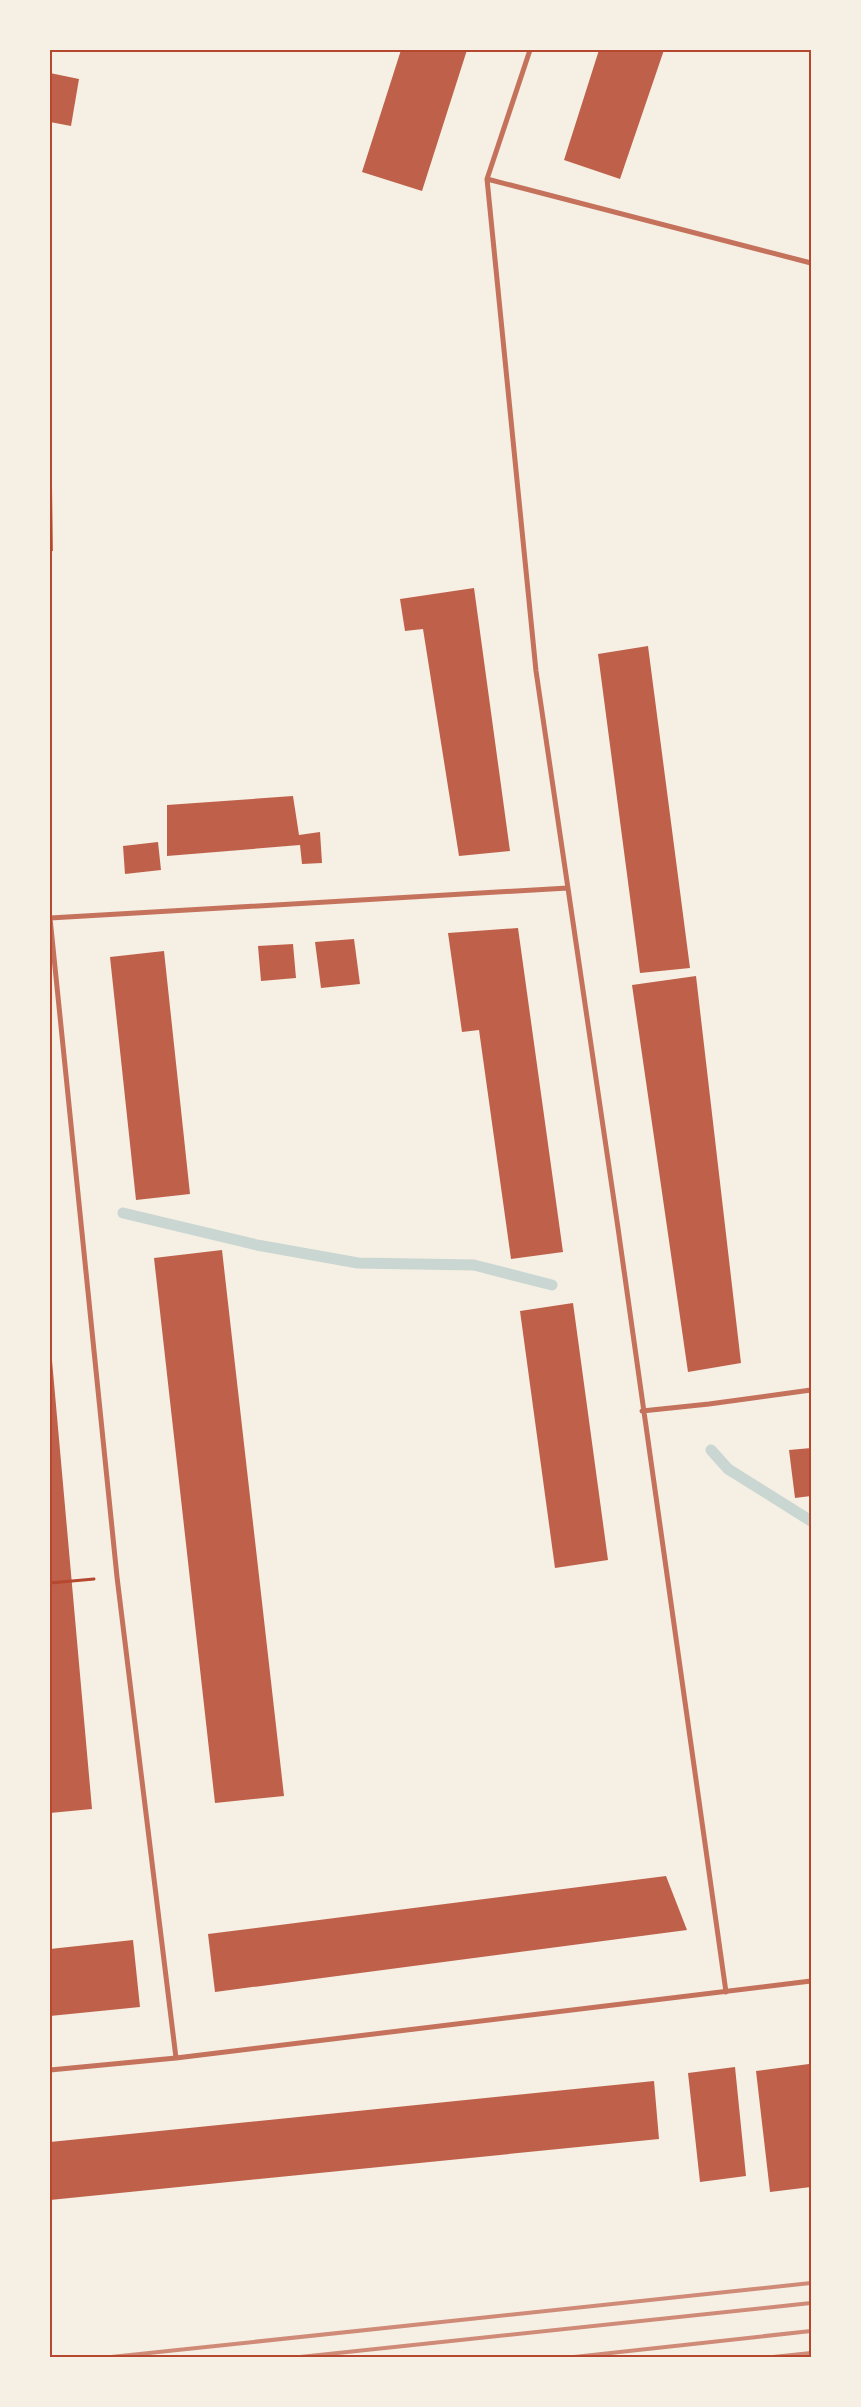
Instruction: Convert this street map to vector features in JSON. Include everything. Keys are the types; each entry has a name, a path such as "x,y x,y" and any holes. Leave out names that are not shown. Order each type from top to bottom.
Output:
{"street":[{"path":"530,50 487,179 536,671 726,1992"},
{"path":"487,179 811,263"},
{"path":"176,2058 117,1578 50,918 568,888"},
{"path":"642,1411 811,1390"},
{"path":"50,2070 176,2058 811,1981"}],"path":[{"path":"50,1582 117,1578"}],"building":[{"path":"401,50 467,50 422,191 362,172"},
{"path":"599,50 664,50 620,179 564,160"},
{"path":"50,73 79,79 71,126 50,122"},
{"path":"50,486 52,486 53,551 50,551"},
{"path":"474,588 510,851 459,856 423,629 405,631 400,599"},
{"path":"648,646 690,968 640,973 598,654"},
{"path":"293,796 299,835 320,832 322,863 302,864 300,845 167,856 167,805"},
{"path":"158,842 161,870 125,874 123,846"},
{"path":"518,928 563,1252 511,1259 479,1030 462,1032 448,933"},
{"path":"354,939 360,984 321,988 315,942"},
{"path":"293,944 296,978 261,981 258,946"},
{"path":"164,951 190,1194 136,1200 110,957"},
{"path":"696,976 741,1363 688,1372 632,985"},
{"path":"222,1250 284,1796 215,1803 154,1258"},
{"path":"573,1303 608,1560 555,1568 520,1311"},
{"path":"50,1338 92,1809 50,1813"},
{"path":"811,1448 811,1496 795,1498 789,1450"},
{"path":"666,1876 687,1930 215,1992 208,1934"},
{"path":"133,1940 140,2007 50,2016 50,1949"},
{"path":"809,2064 811,2187 770,2192 756,2071"},
{"path":"735,2067 746,2176 700,2182 688,2073"},
{"path":"654,2081 659,2139 50,2200 50,2142"}],"waterway":[{"path":"123,1213 257,1245 358,1263 474,1265 552,1285"},
{"path":"711,1450 728,1469 811,1521"}],"railway":[{"path":"111,2357 811,2283"},
{"path":"300,2357 811,2303"},
{"path":"574,2357 811,2331"},
{"path":"773,2357 811,2353"}]}
